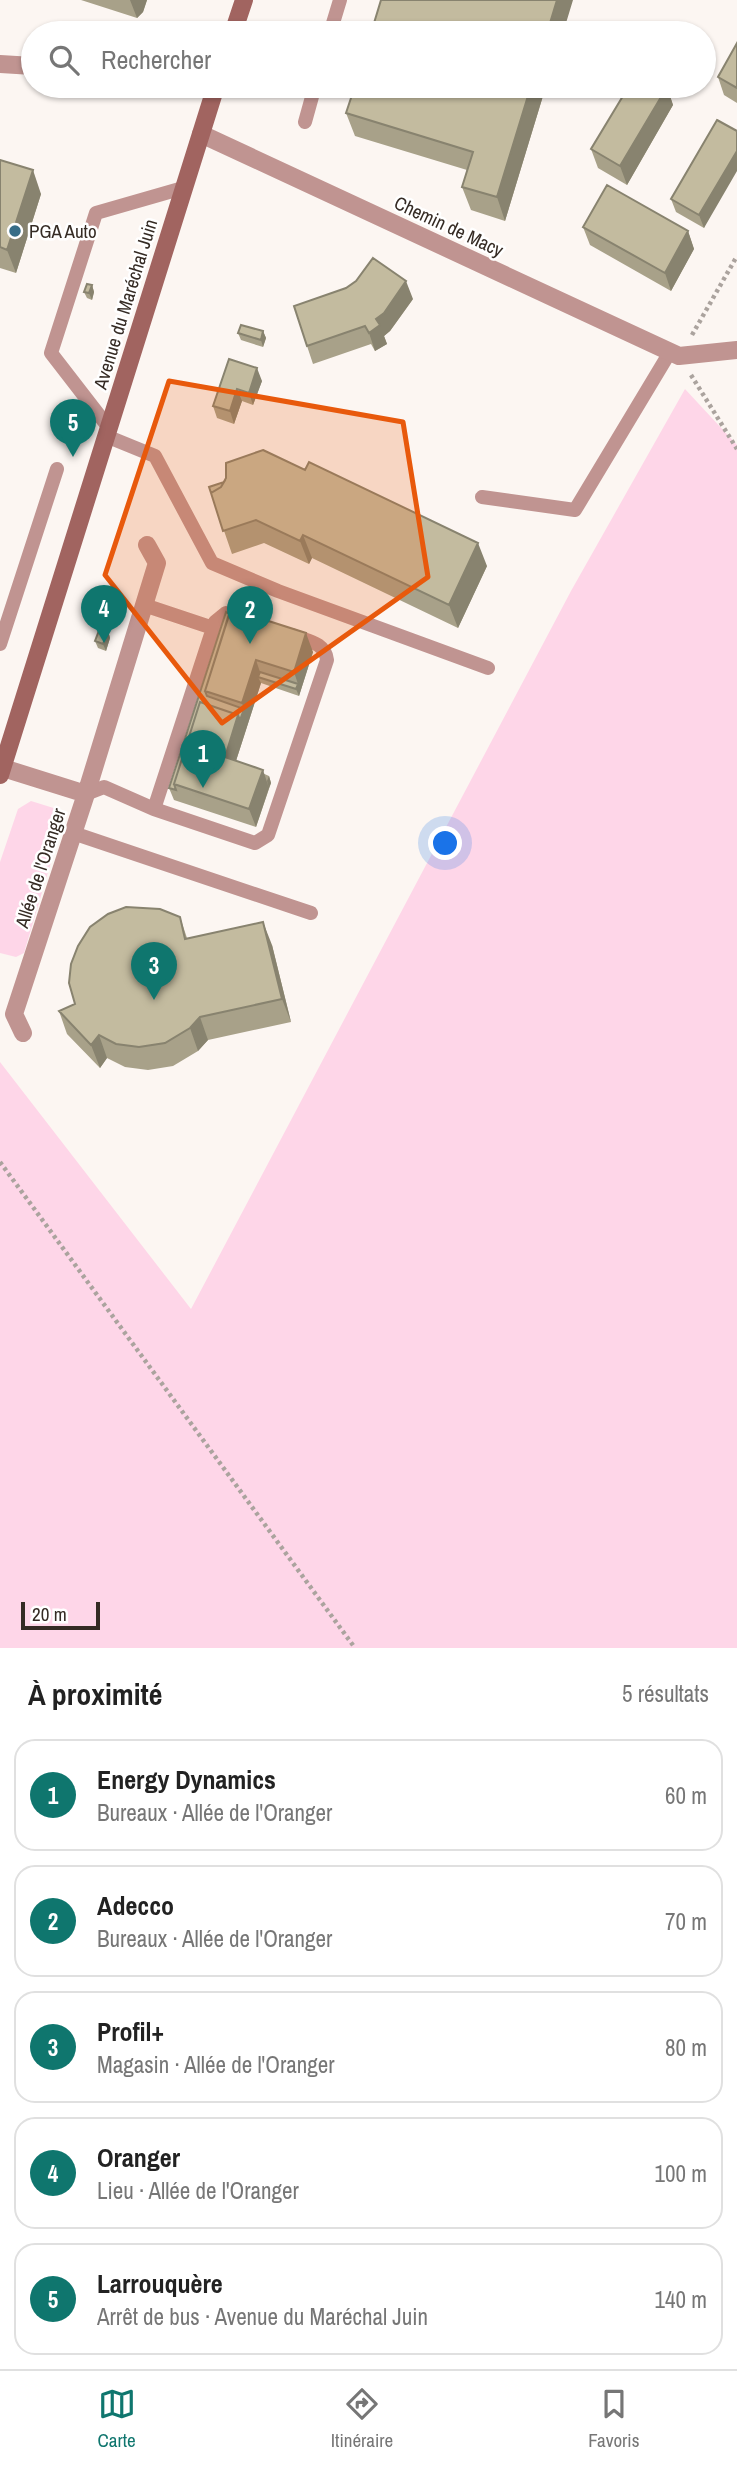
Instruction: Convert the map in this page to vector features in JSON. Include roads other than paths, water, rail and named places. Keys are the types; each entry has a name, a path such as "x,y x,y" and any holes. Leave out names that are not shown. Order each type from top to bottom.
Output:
{"main road":[{"path":"237,21 244,0"},
{"name":"Avenue du Maréchal Juin","path":"1,770 212,98"}],"street":[{"path":"0,64 21,65"},
{"name":"Chemin de Macy","path":"201,134 675,354"},
{"path":"675,354 737,350"},
{"name":"Allée de l'Oranger","path":"23,1033 14,1014 86,794 157,563 147,545"},
{"name":"Allée de l'Oranger","path":"1,770 86,794"}],"lane":[{"path":"334,21 340,0"},
{"path":"305,122 312,98"},
{"path":"183,188 96,213 51,353 107,432 155,456 212,563 278,591 488,668"},
{"path":"482,496 575,510 675,354"},
{"path":"0,644 57,470"},
{"path":"144,606 213,628"},
{"path":"86,794 104,787 154,809 255,843 268,835 328,655 319,645 226,613 215,622 154,809"},
{"path":"73,833 311,913"}],"place":[{"name":"PGA Auto","path":"15,231"},
{"name":"Larrouquère","path":"73,457"},
{"name":"Oranger","path":"104,643"},
{"name":"Adecco","path":"250,644"},
{"name":"Energy Dynamics","path":"203,788"},
{"name":"Profil+","path":"154,1000"}]}
